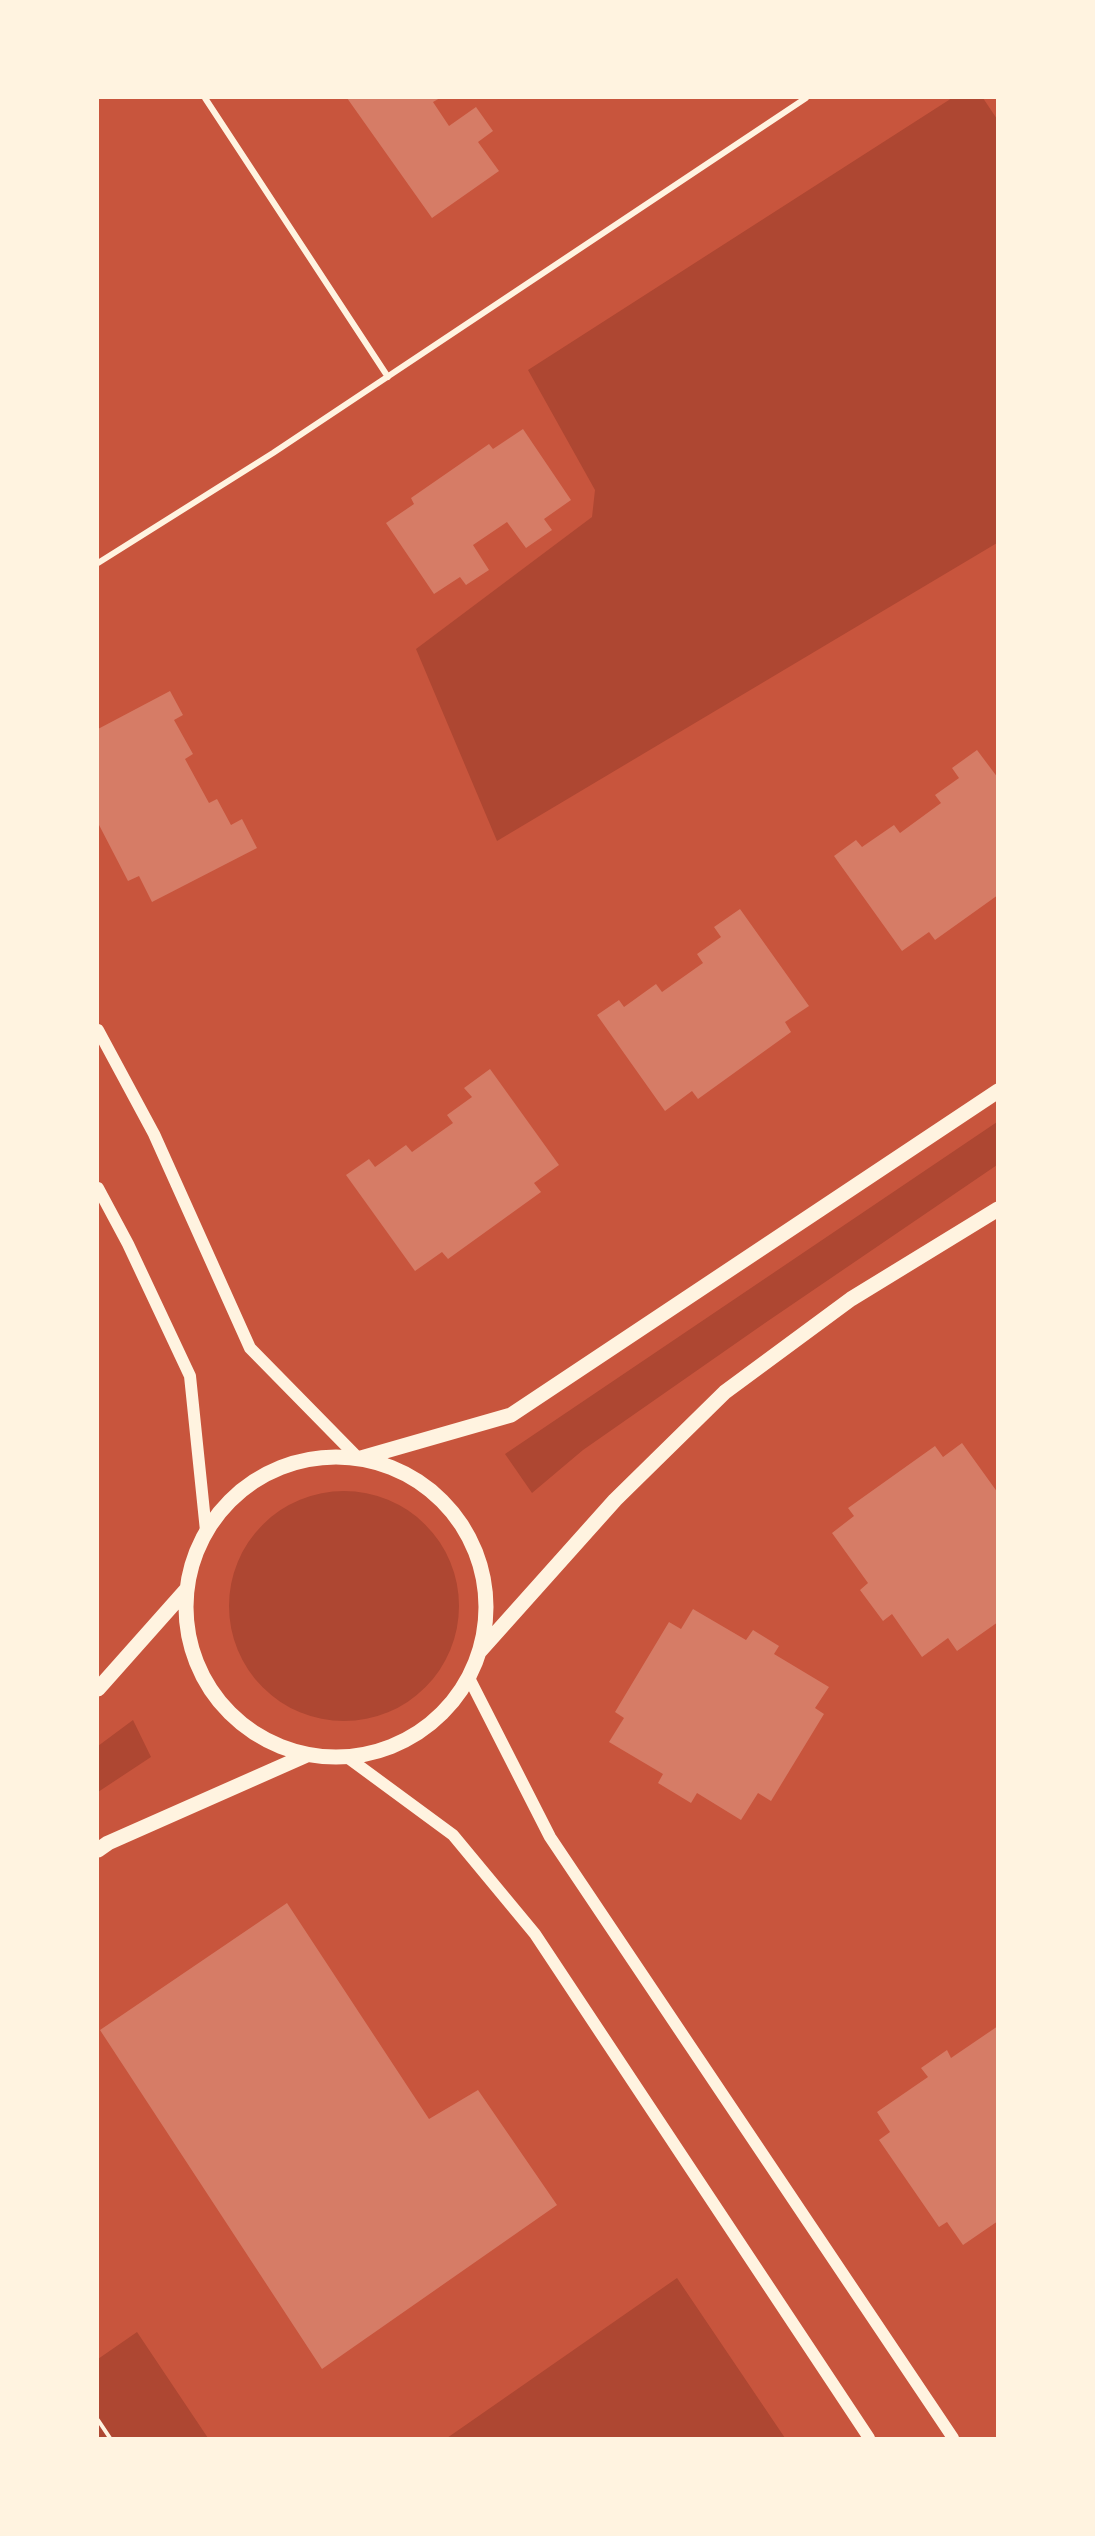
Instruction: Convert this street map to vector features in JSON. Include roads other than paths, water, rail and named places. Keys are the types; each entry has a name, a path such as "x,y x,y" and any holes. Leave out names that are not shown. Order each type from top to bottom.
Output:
{"main road":[{"path":"98,1030 154,1134 250,1348 359,1459"},
{"path":"359,1459 511,1415 998,1091"},
{"path":"98,1188 128,1244 190,1376 206,1531"},
{"path":"480,1651 615,1500 725,1392 851,1299 998,1209"},
{"path":"329,1457 359,1459 388,1466 414,1479 442,1500 464,1528 478,1559 486,1593 486,1622 480,1651 469,1678 453,1703 431,1724 406,1741 377,1752 347,1757 307,1755 280,1747 256,1734 233,1717 215,1696 200,1672 190,1646 186,1618 186,1590 193,1560 206,1531 223,1507 245,1487 271,1471 299,1461 329,1457"},
{"path":"98,1689 186,1590"},
{"path":"469,1678 550,1837 953,2439"},
{"path":"98,1850 108,1842 307,1755"},
{"path":"347,1757 453,1835 535,1934 869,2439"}],"street":[{"path":"205,98 388,377"},
{"path":"98,563 273,453 806,98"}]}
